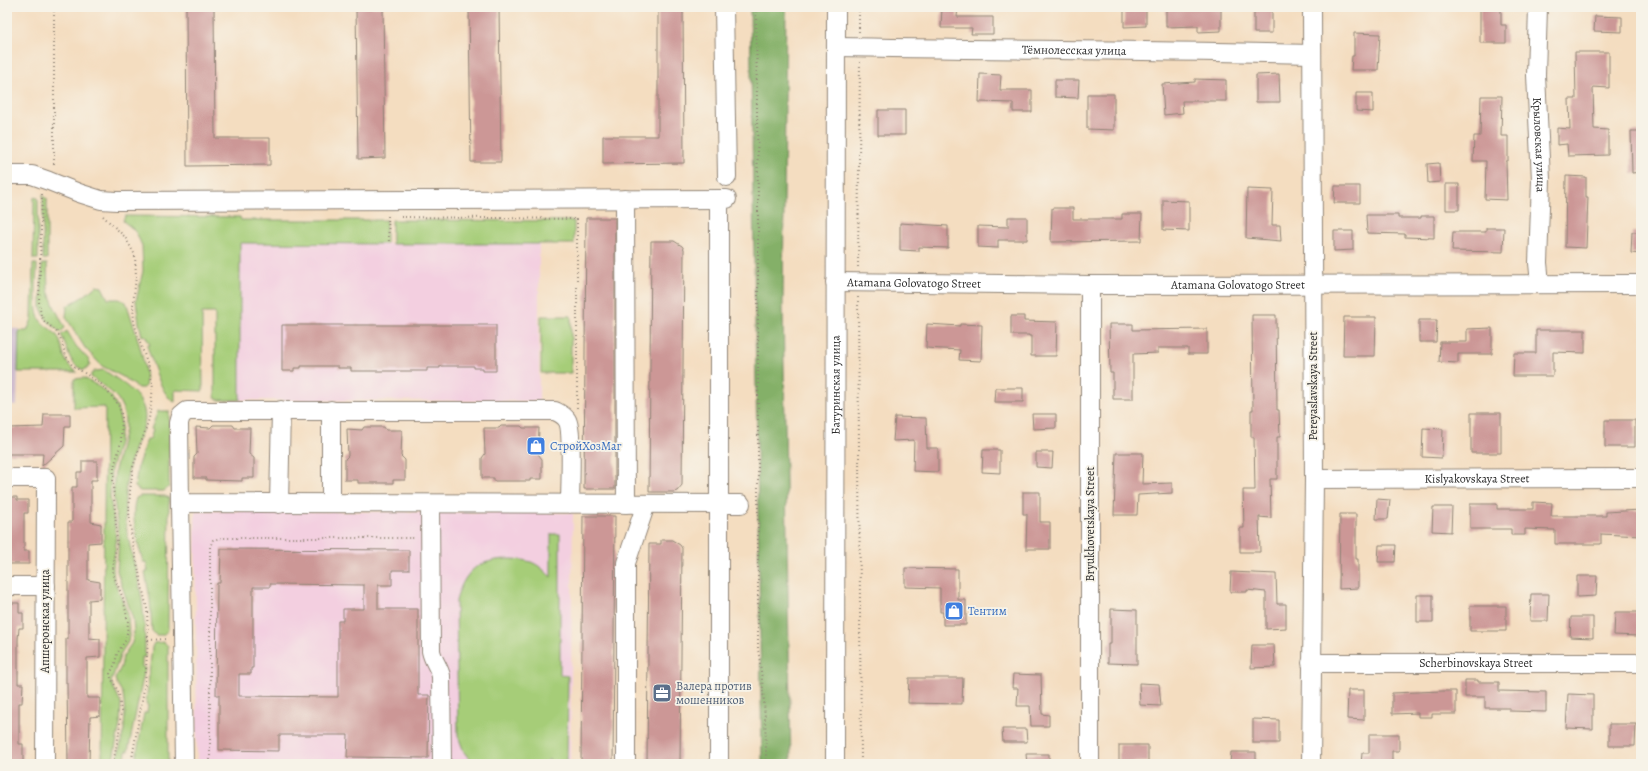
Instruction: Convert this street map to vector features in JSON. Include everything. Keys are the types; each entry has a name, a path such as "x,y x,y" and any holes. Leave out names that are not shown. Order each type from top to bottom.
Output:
{"street":[{"path":"724,7 727,177"},
{"name":"Батуринская улица","path":"835,764 836,7"},
{"name":"Pereyaslavskaya Street","path":"1311,764 1314,479 1312,7"},
{"name":"Крыловская улица","path":"1538,7 1536,75 1541,180 1538,263 1540,283"},
{"name":"Тёмнолесская улица","path":"836,47 918,50 1125,50 1312,54"},
{"path":"7,175 32,175 101,200 117,201 723,199 719,504 719,764"},
{"path":"625,199 626,504"},
{"name":"Atamana Golovatogo Street","path":"835,282 1090,285 1641,284"},
{"name":"Bryukhovetskaya Street","path":"1090,285 1090,764"},
{"path":"279,504 281,410"},
{"path":"331,410 331,503"},
{"path":"184,764 179,423 181,416 187,411 555,411 562,414 568,421 570,434 570,504"},
{"name":"Апшеронская улица","path":"7,478 46,478 45,764"},
{"name":"Kislyakovskaya Street","path":"1314,479 1641,478"},
{"path":"180,503 741,504"},
{"path":"430,504 432,651 433,658 440,669 441,676 442,764"},
{"path":"626,764 626,563 646,504"},
{"path":"7,586 46,586"},
{"name":"Scherbinovskaya Street","path":"1311,663 1641,663"}],"path":[{"path":"54,7 54,170"},
{"path":"756,7 758,207 758,649 764,683 766,712 766,764"},
{"path":"859,7 858,282 861,764"},
{"path":"42,192 39,302 41,315 44,321 56,331 60,337 66,356 72,365 101,384 118,404 122,416 121,442 114,466 114,500 117,540 113,574 123,598 128,622 125,641 117,654 115,664 110,674 119,693 121,711 119,733 113,764"},
{"path":"102,214 125,236 135,255 136,276 133,305 134,322 150,370 153,387 149,419 134,467 130,491 129,512 132,540 147,609 148,640 145,683 131,764"},
{"path":"388,216 389,244"},
{"path":"577,219 577,409"},
{"path":"210,764 210,547 213,540 222,538 430,538"},
{"path":"148,640 170,639"}],"shaded area":[{"path":"240,243 539,244 539,401 240,400"},
{"path":"7,328 19,329 17,405 7,405"},
{"path":"195,511 573,513 570,764 197,764"}],"green space":[{"path":"750,7 786,7 783,306 791,764 762,764"},
{"path":"43,195 47,199 47,259 43,259"},
{"path":"34,197 38,198 38,259 33,259"},
{"path":"125,216 240,217 241,220 386,220 386,244 240,243 240,400 219,400 215,398 215,313 202,313 203,391 175,390 175,402 170,399 161,386 147,346 150,345 145,335 142,336 136,301 143,271 142,246 137,234 123,221"},
{"path":"392,220 574,221 574,244 392,244"},
{"path":"33,264 37,264 36,301 40,320 58,337 68,364 77,372 18,372 19,331 27,331 32,319"},
{"path":"42,264 47,264 48,290 65,328 60,332 46,319 41,308"},
{"path":"96,286 102,287 108,299 119,299 126,302 143,360 146,382 144,388 138,388 123,377 102,366 85,348 66,317 67,306 84,296"},
{"path":"541,316 571,316 571,373 541,373"},
{"path":"67,331 76,346 89,360 90,365 84,370 74,364 71,360 61,335"},
{"path":"104,370 122,382 138,397 145,415 144,426 129,467 125,495 126,527 142,598 145,647 145,657 142,657 142,667 145,668 128,751 126,751 125,761 128,761 127,764 116,764 124,730 125,713 123,694 115,679 121,667 123,656 132,643 134,632 133,619 117,571 119,536 113,492 115,470 125,429 125,419 123,409 118,399 91,377 91,374 95,371"},
{"path":"84,378 111,396 117,407 121,423 119,443 111,469 110,497 116,543 113,568 114,580 128,614 129,635 128,642 121,653 111,682 121,703 120,724 112,764 102,764 105,407 74,408 74,379"},
{"path":"158,411 169,411 169,487 164,491 140,491 135,487 138,465 147,439 150,439 153,430 151,429"},
{"path":"140,496 165,496 169,498 168,630 163,635 156,635 152,631 150,599 145,572 148,571 146,562 143,562 134,521 134,505 136,498"},
{"path":"551,534 560,534 560,675 568,676 567,764 550,764 549,759 544,764 473,764 464,752 458,736 456,601 459,592 463,582 472,570 482,564 496,560 525,560 539,566 551,577"},
{"path":"164,642 168,646 168,764 135,764 144,713 147,713 148,705 146,704 152,647 154,643"}],"building":[{"path":"186,7 214,7 215,138 270,138 270,165 187,166"},
{"path":"356,7 383,7 385,158 358,159"},
{"path":"469,7 499,7 501,162 471,162"},
{"path":"658,7 683,7 684,163 603,164 603,136 658,136"},
{"path":"942,7 958,7 957,17 993,17 993,34 971,34 972,28 941,28"},
{"path":"1166,7 1221,7 1221,31 1198,32 1198,26 1166,27"},
{"path":"1480,7 1501,7 1501,25 1506,25 1506,43 1480,43"},
{"path":"1146,8 1146,26 1124,27 1124,10"},
{"path":"1254,10 1272,10 1272,33 1254,33"},
{"path":"1595,16 1622,17 1622,32 1594,31"},
{"path":"1354,33 1380,34 1378,70 1351,70 1352,56 1354,56"},
{"path":"1575,52 1609,52 1609,88 1593,87 1594,129 1608,130 1608,155 1568,156 1567,144 1557,145 1557,128 1570,129 1569,99 1576,99"},
{"path":"980,74 1001,75 1000,90 1032,90 1032,112 1013,112 1013,103 979,102"},
{"path":"1279,74 1280,102 1256,102 1256,75"},
{"path":"1195,79 1226,80 1226,101 1182,101 1183,113 1164,115 1162,84 1195,82"},
{"path":"1055,80 1079,80 1078,98 1055,97"},
{"path":"1356,93 1373,93 1373,112 1356,111"},
{"path":"1087,94 1114,94 1114,130 1087,129"},
{"path":"1481,96 1502,96 1501,136 1508,136 1508,161 1506,161 1507,200 1485,199 1486,161 1473,161 1474,136 1480,136"},
{"path":"878,110 905,110 905,135 878,135"},
{"path":"1631,131 1641,131 1641,172 1632,173"},
{"path":"1439,163 1440,182 1428,183 1427,164"},
{"path":"1566,176 1586,177 1586,197 1588,197 1586,248 1565,247"},
{"path":"1446,184 1459,184 1459,210 1446,210"},
{"path":"1335,186 1360,186 1360,203 1334,203"},
{"path":"1247,189 1273,190 1272,225 1280,225 1281,241 1246,238"},
{"path":"1163,200 1189,201 1189,231 1163,230"},
{"path":"1052,208 1073,208 1073,219 1122,219 1122,214 1142,214 1141,241 1051,242"},
{"path":"1366,215 1398,215 1398,218 1421,218 1421,216 1434,216 1434,238 1405,237 1405,234 1367,233"},
{"path":"1008,217 1027,217 1027,240 998,240 998,248 978,247 978,226 1008,227"},
{"path":"586,218 615,218 615,489 584,489"},
{"path":"900,223 948,226 948,248 919,247 919,251 900,250"},
{"path":"1486,228 1504,228 1503,252 1452,251 1453,232 1486,232"},
{"path":"1334,231 1353,231 1353,250 1334,251"},
{"path":"1632,232 1641,232 1641,254 1631,253"},
{"path":"651,241 674,241 684,249 682,485 677,491 673,492 649,492"},
{"path":"1252,315 1276,315 1277,410 1279,410 1280,437 1277,437 1277,479 1270,479 1271,518 1259,517 1260,552 1240,552 1240,528 1244,528 1243,490 1255,490 1254,437 1251,437 1251,410 1253,410"},
{"path":"1011,316 1024,316 1024,321 1057,322 1056,356 1031,356 1031,336 1011,335"},
{"path":"1344,317 1376,317 1375,356 1343,356"},
{"path":"1419,320 1437,320 1436,342 1419,342"},
{"path":"927,324 960,326 960,324 982,325 981,361 959,360 960,350 926,348"},
{"path":"1109,324 1133,324 1133,330 1207,329 1207,354 1188,354 1188,348 1158,348 1158,353 1133,354 1133,399 1113,399 1113,373 1110,373"},
{"path":"282,325 496,325 496,371 483,371 483,368 474,368 474,366 440,366 440,368 427,368 427,371 351,371 351,368 338,368 338,366 301,366 301,368 294,368 294,371 282,371"},
{"path":"1492,328 1492,354 1458,354 1458,363 1439,362 1440,342 1467,342 1467,329"},
{"path":"1536,330 1585,330 1585,353 1553,352 1553,376 1513,376 1514,353 1536,353"},
{"path":"995,388 1023,388 1023,402 994,402"},
{"path":"1471,413 1501,413 1501,453 1471,453"},
{"path":"44,414 70,414 70,426 65,426 64,446 42,466 43,454 8,454 8,428 43,427"},
{"path":"1032,414 1056,414 1056,428 1033,429"},
{"path":"895,417 926,418 927,448 938,448 938,472 913,471 914,440 893,441"},
{"path":"1605,420 1635,420 1635,447 1605,447"},
{"path":"213,425 233,425 235,428 250,428 249,454 254,458 254,478 242,478 242,481 206,480 206,478 194,478 194,457 197,454 196,427 210,428"},
{"path":"501,426 539,428 538,454 542,459 542,479 530,479 530,481 494,481 494,478 482,478 482,458 485,454 484,428 499,428"},
{"path":"364,427 384,427 386,430 402,430 401,456 405,460 405,480 393,480 393,483 358,483 358,480 345,480 345,459 348,456 347,429 362,430"},
{"path":"1423,428 1443,429 1442,458 1422,457"},
{"path":"983,450 1000,450 1000,473 982,472"},
{"path":"1036,452 1053,452 1052,468 1036,467"},
{"path":"1116,453 1143,453 1142,484 1172,483 1172,493 1138,495 1137,515 1114,515"},
{"path":"82,461 97,461 97,480 91,480 91,522 101,524 101,542 88,543 88,580 100,582 100,599 89,600 89,638 100,639 100,657 87,658 87,698 100,698 100,716 90,717 89,764 68,764 66,639 68,639 68,522 72,522 72,487 77,487 77,472 82,472"},
{"path":"1023,492 1040,492 1040,522 1050,522 1050,549 1026,549 1027,514 1023,514"},
{"path":"7,497 17,497 17,500 28,500 28,513 24,513 24,551 29,551 29,564 7,564"},
{"path":"1377,499 1390,500 1388,519 1376,519"},
{"path":"1533,502 1552,503 1551,516 1606,516 1606,512 1641,510 1641,536 1601,534 1601,544 1555,544 1555,530 1525,529 1525,535 1511,535 1511,529 1470,529 1470,504 1497,504 1497,509 1533,509"},
{"path":"1433,507 1452,507 1451,532 1432,531"},
{"path":"1340,514 1356,514 1356,559 1358,559 1358,588 1339,589"},
{"path":"583,516 615,516 613,764 581,764"},
{"path":"661,540 672,540 682,548 680,764 647,764 649,544 661,544"},
{"path":"1379,545 1396,545 1395,562 1378,562"},
{"path":"221,549 409,550 409,570 392,570 392,585 378,585 378,609 418,609 418,695 429,695 428,758 347,757 348,735 279,735 279,751 219,750 219,695 216,695 217,583 220,583","holes":["270,584 364,585 364,609 343,609 343,621 338,621 338,697 239,696 239,674 251,674 251,668 253,668 253,587 270,587"]},
{"path":"905,568 958,569 958,600 966,600 966,625 943,625 943,612 940,612 940,588 905,587"},
{"path":"1231,572 1276,574 1277,604 1286,604 1286,628 1266,629 1266,592 1247,590 1247,592 1230,592"},
{"path":"1577,576 1597,576 1596,596 1577,597"},
{"path":"1531,594 1549,594 1548,621 1530,621"},
{"path":"1417,595 1433,595 1433,622 1417,622"},
{"path":"7,603 19,603 19,613 23,613 23,628 19,628 18,639 18,684 23,684 22,703 19,703 19,744 23,744 23,764 7,764"},
{"path":"1470,606 1506,606 1506,631 1470,631"},
{"path":"1111,609 1137,610 1137,664 1108,663 1108,644 1111,644"},
{"path":"1615,612 1639,612 1638,636 1614,635"},
{"path":"1571,617 1593,617 1593,638 1570,637"},
{"path":"1252,645 1274,645 1275,667 1251,668"},
{"path":"1013,674 1041,675 1042,714 1049,715 1049,726 1031,726 1030,706 1017,706 1018,688 1012,688"},
{"path":"909,678 963,678 962,704 908,703"},
{"path":"1465,680 1478,680 1478,682 1499,682 1499,691 1546,692 1546,712 1510,711 1510,708 1485,708 1485,697 1465,697"},
{"path":"1139,683 1159,684 1161,706 1140,705"},
{"path":"1348,690 1364,690 1364,720 1347,719"},
{"path":"1456,691 1456,714 1432,714 1432,717 1418,717 1418,713 1392,714 1392,693"},
{"path":"1568,694 1593,695 1593,729 1566,728"},
{"path":"1253,719 1279,720 1279,743 1253,743"},
{"path":"1609,724 1636,724 1635,746 1609,746"},
{"path":"1002,729 1026,729 1027,742 1003,742"},
{"path":"1369,734 1399,734 1399,751 1392,751 1392,764 1361,764 1362,753 1369,753"},
{"path":"1119,745 1148,745 1148,762 1119,763"},
{"path":"1231,752 1256,752 1256,764 1230,764"},
{"path":"1026,754 1049,754 1049,764 1027,764"}],"place":[{"name":"СтройХозМаг","path":"536,446"},
{"name":"Тентим","path":"954,611"},
{"name":"Валера против мошенников","path":"662,693"}]}
